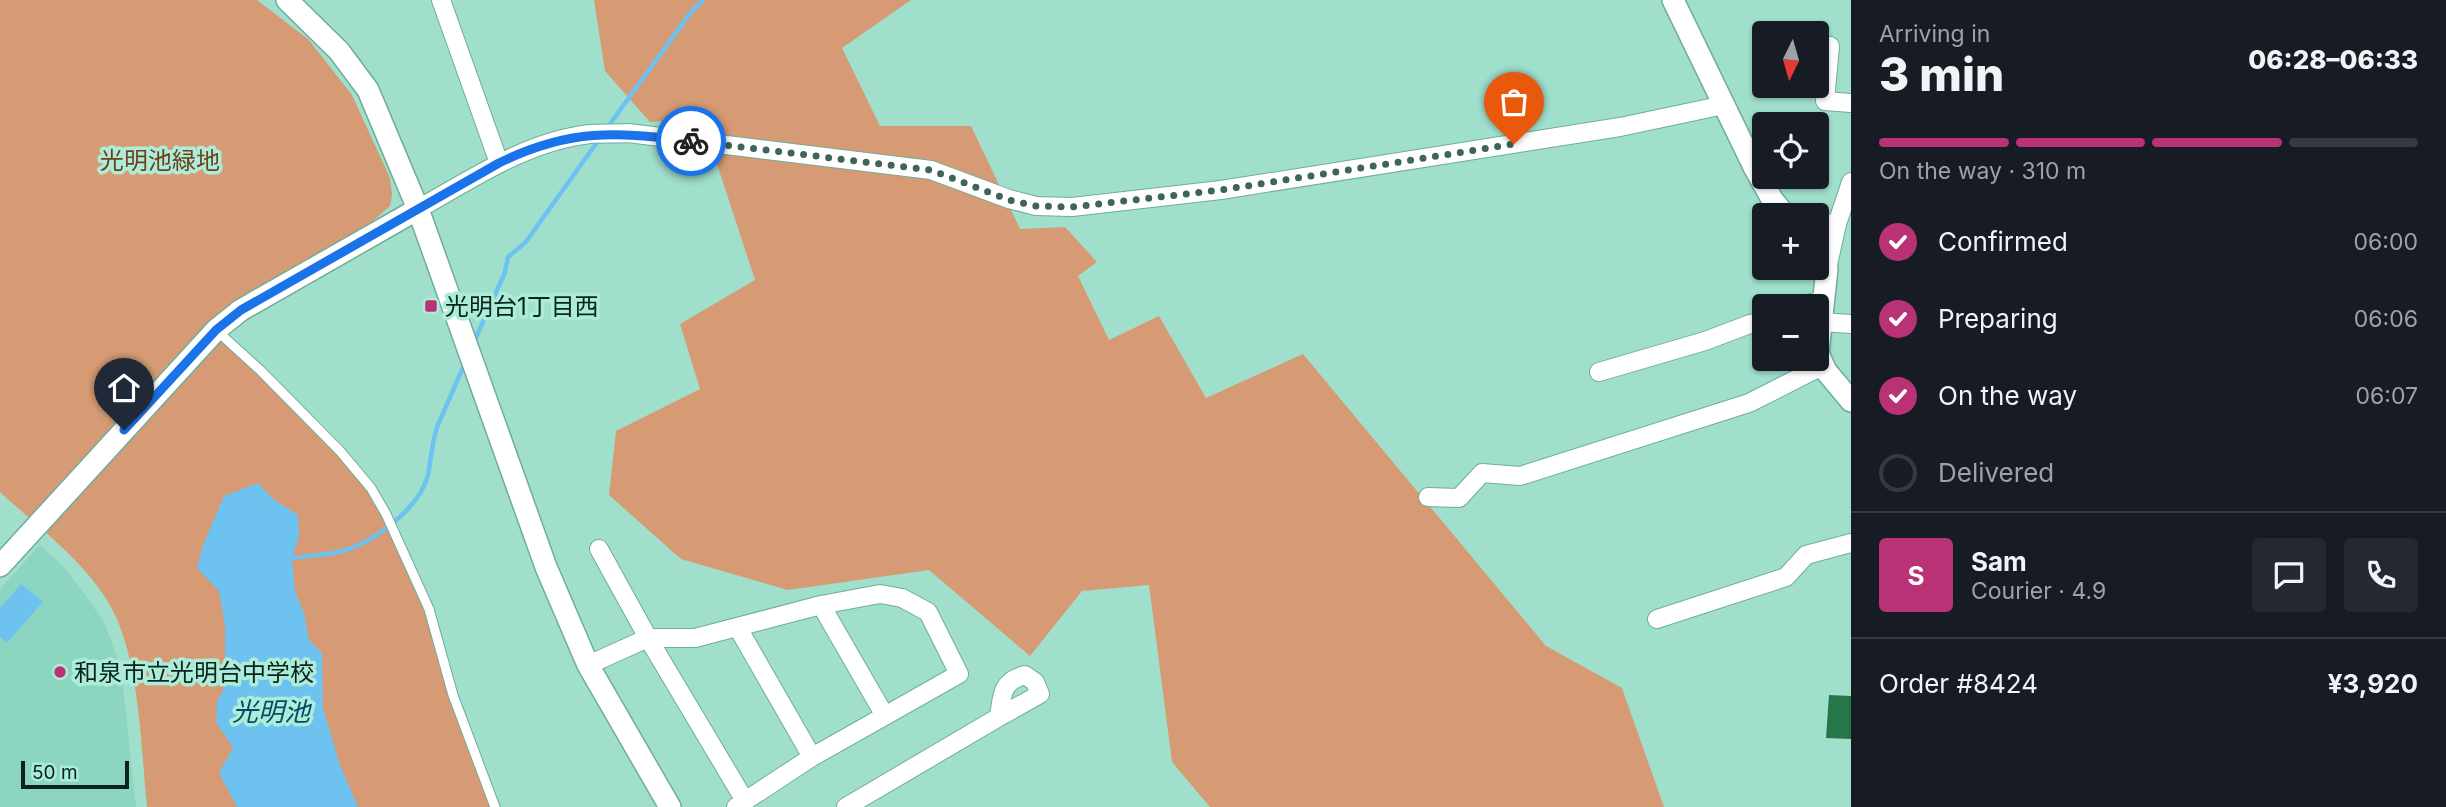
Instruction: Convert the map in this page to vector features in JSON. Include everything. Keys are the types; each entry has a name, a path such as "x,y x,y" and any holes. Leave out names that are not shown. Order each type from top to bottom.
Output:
{"street":[{"path":"287,0 339,51 368,90 418,209 546,567 588,665 670,807"},
{"path":"440,0 499,163"},
{"path":"1673,0 1754,167 1775,203"},
{"path":"1830,46 1825,102 1851,103"},
{"path":"0,566 216,330 241,310 499,163 562,139 589,134 628,134 931,170 1009,200 1036,206 1072,207 1221,190 1359,169 1620,127 1724,105"},
{"path":"1829,244 1851,182"},
{"path":"1829,224 1837,224"},
{"path":"1829,323 1851,324"},
{"path":"1599,372 1704,341 1752,324"},
{"path":"1428,497 1459,498 1482,473 1520,476 1713,415 1749,403 1812,371"},
{"path":"1826,371 1851,401"},
{"path":"1657,619 1786,577 1806,555 1851,543"},
{"path":"588,665 648,638 695,638 821,605 880,594 902,598 929,612 959,674 812,757 740,804 648,638 599,549"},
{"path":"821,605 885,716"},
{"path":"738,628 812,757"},
{"path":"846,807 999,717"}],"lane":[{"path":"216,330 260,370 340,451 371,488 392,526 429,609 453,695 495,807"}],"shaded area":[{"name":"和泉市立光明台中学校","path":"40,545 62,565 105,624 117,657 123,686 136,807 0,807 0,589"}],"green space":[{"name":"光明池緑地","path":"0,0 257,0 308,39 352,95 390,178 390,206 364,229 240,298 209,325 371,488 408,560 453,695 495,807 147,807 135,685 116,617 80,565 0,492"},
{"path":"594,0 911,0 842,48 880,126 971,126 1020,229 1065,227 1097,262 1078,276 1109,340 1159,316 1206,398 1303,354 1546,646 1622,688 1664,807 1210,807 1172,762 1149,585 1082,591 1030,656 929,570 788,590 681,559 609,495 616,431 700,389 680,324 755,280 702,118 650,122 605,71"}],"water":[{"name":"光明池","path":"258,483 273,499 298,515 299,536 292,559 295,591 304,613 309,640 322,653 323,708 340,765 358,807 237,807 219,773 233,748 216,722 217,702 225,686 225,625 219,591 197,568 203,545 224,496"},
{"path":"21,584 43,602 7,643 0,637 0,608"}],"building":[{"path":"1829,695 1851,696 1851,739 1826,738"}],"waterway":[{"path":"607,128 691,12 703,0"},
{"path":"474,342 505,272 508,257 525,243 600,138"},
{"path":"288,559 336,553 354,547 381,532 416,500 428,475 437,427 465,363"}],"way so far":[{"path":"691,141 931,170 1009,200 1036,206 1072,207 1221,190 1514,144"}],"place":[{"name":"光明台1丁目西","path":"431,306"},
{"name":"和泉市立光明台中学校","path":"60,672"}],"route":[{"path":"124,430 216,330 241,310 499,163 562,139 589,134 628,134 691,141"}]}
